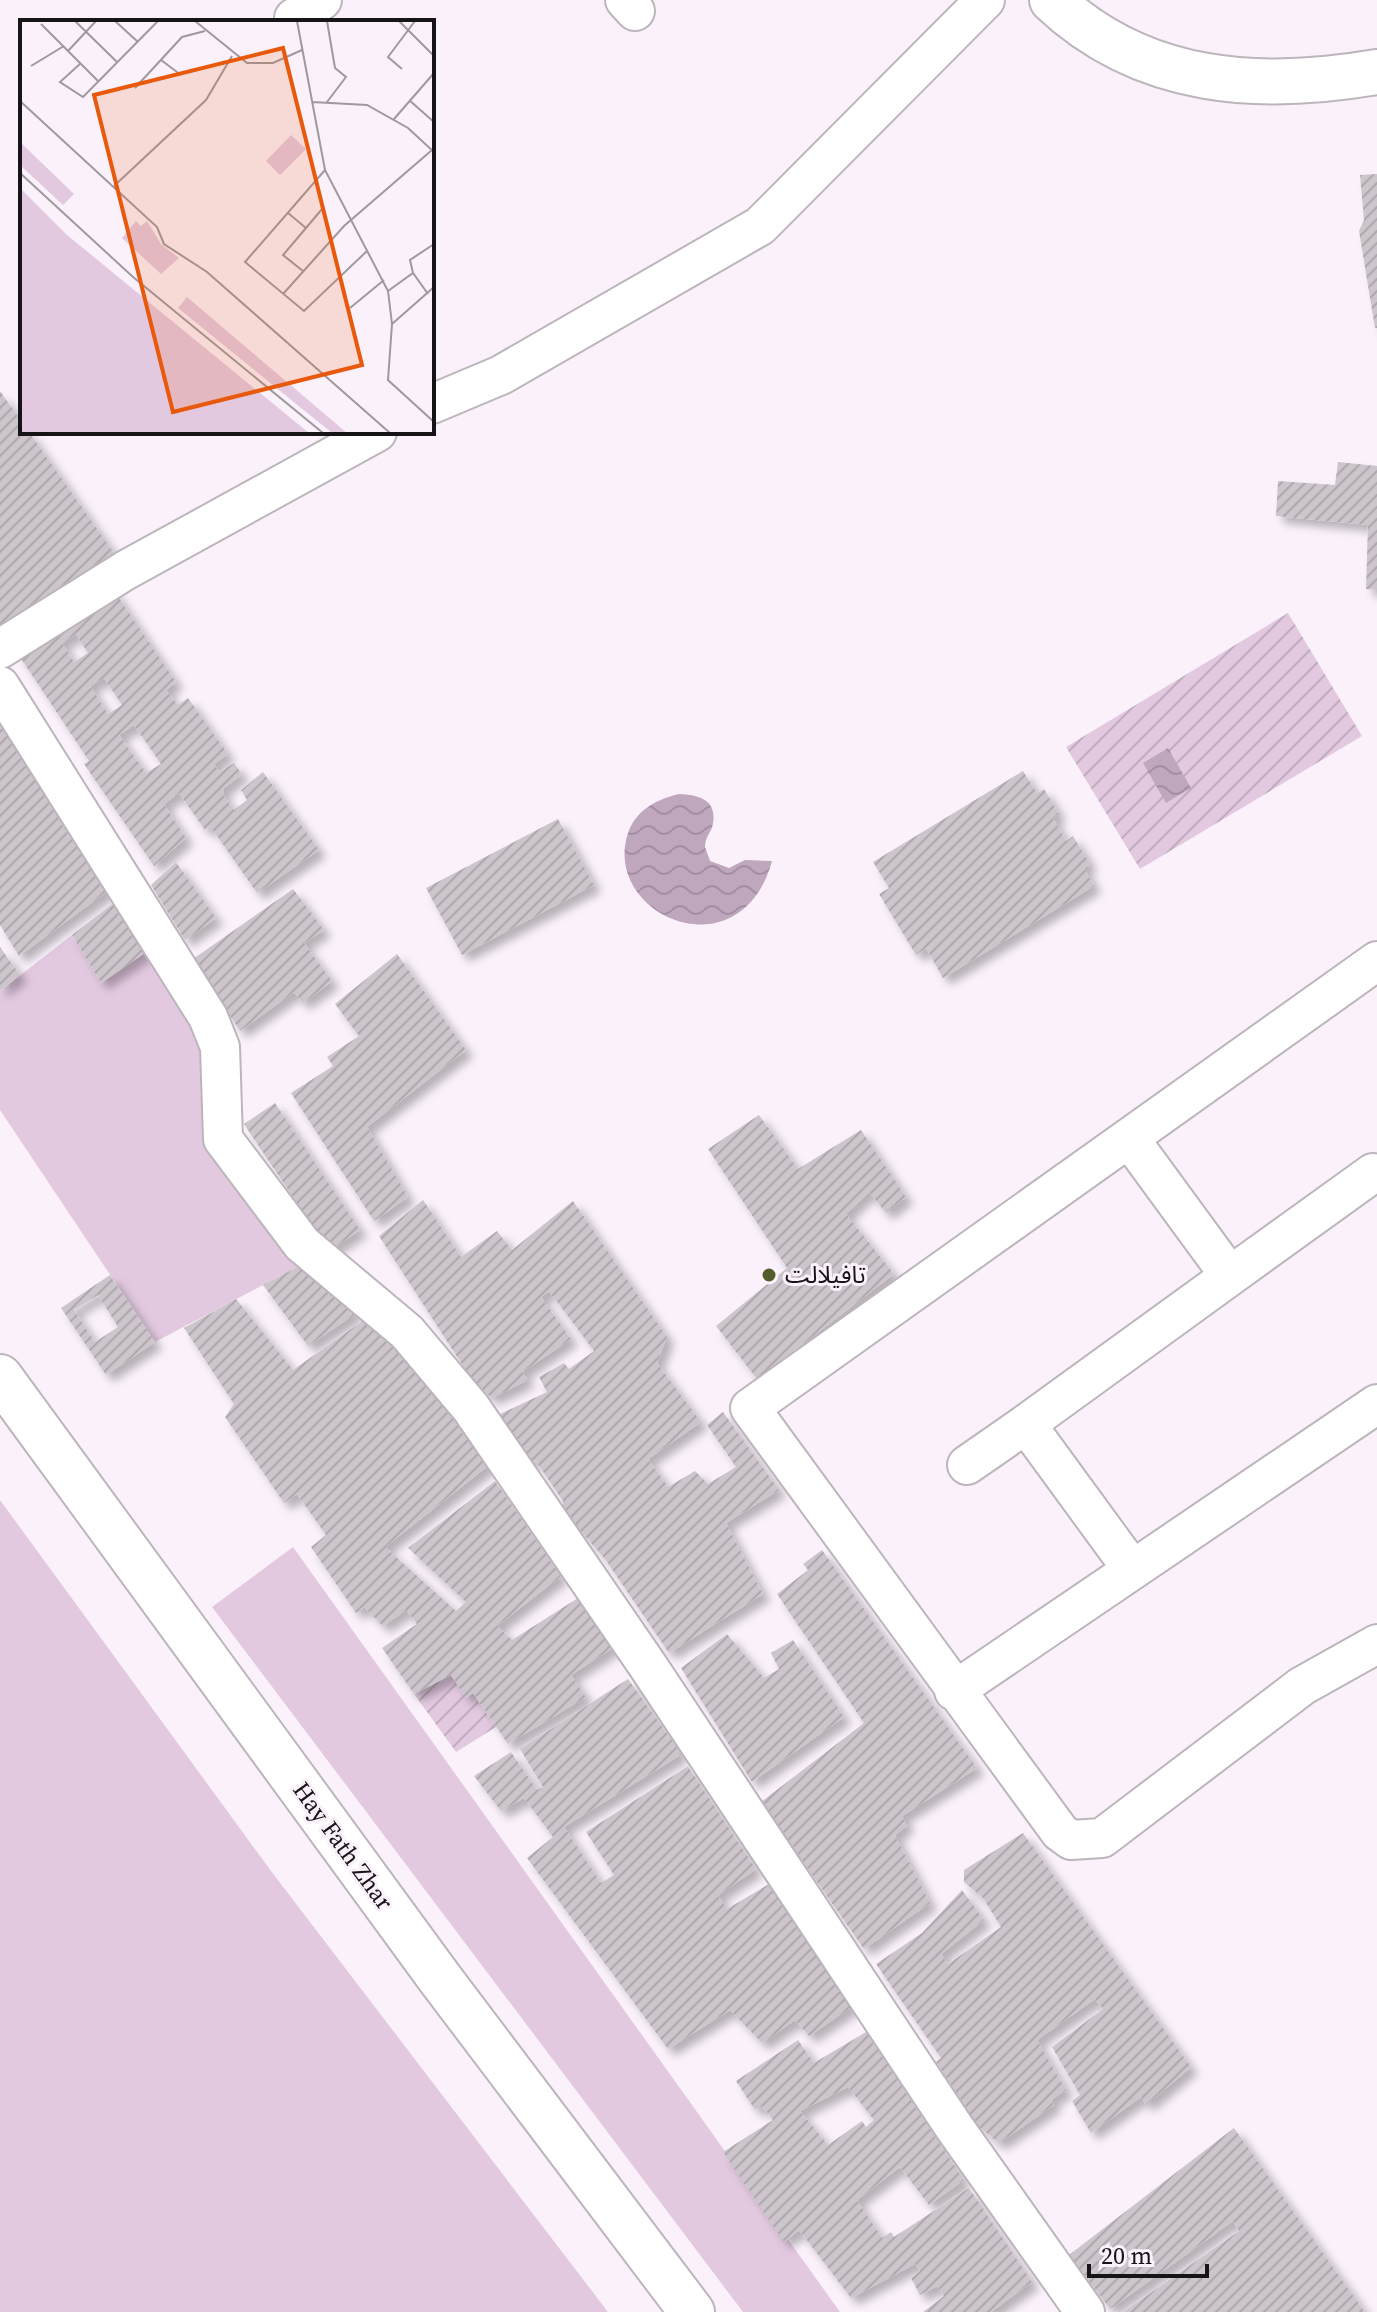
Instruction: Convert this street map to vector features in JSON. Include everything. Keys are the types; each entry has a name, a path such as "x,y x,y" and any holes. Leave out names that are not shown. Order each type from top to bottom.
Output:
{"street":[{"path":"434,403 501,375 760,226 985,0"},
{"path":"1052,0 1107,41 1166,66 1227,81 1283,84 1377,72"},
{"path":"0,649 126,570 373,434"},
{"path":"0,686 208,1017 220,1047 223,1139 302,1244 407,1332 471,1408 656,1679 954,2127 1085,2312"},
{"path":"1377,961 750,1408 954,1691 1060,1832 1071,1840 1102,1838 1302,1686 1377,1644"},
{"path":"1129,1138 1230,1276"},
{"path":"967,1465 1373,1173"},
{"name":"Hay Fath Zhar","path":"0,1377 441,1980 692,2312"},
{"path":"954,1691 1377,1404"},
{"path":"1026,1424 1132,1569"}],"shaded area":[{"path":"1288,613 1362,736 1140,869 1066,747"},
{"path":"72,935 101,983 146,952 204,1047 206,1138 303,1264 155,1342 0,1110 0,991"},
{"path":"0,1500 271,1871 608,2312 0,2312"},
{"path":"293,1547 840,2312 743,2312 212,1607"},
{"path":"451,1675 466,1697 473,1693 496,1727 456,1752 414,1694"}],"water":[{"path":"1168,748 1191,788 1166,803 1143,763"},
{"path":"679,794 699,797 712,808 713,823 705,847 710,861 729,868 745,860 772,861 756,896 732,917 705,924 678,921 653,908 635,888 625,862 628,833 636,818 648,807"}],"building":[{"path":"1377,174 1375,328 1359,231 1364,220 1360,175"},
{"path":"0,391 20,419 20,434 30,434 119,560 0,633"},
{"path":"1338,462 1377,466 1377,590 1366,589 1368,525 1276,516 1278,481 1335,485"},
{"path":"113,589 176,682 166,690 178,705 188,698 228,754 214,764 219,772 234,763 242,774 224,788 223,795 234,810 247,800 241,790 263,772 319,850 257,893 210,826 205,830 179,793 164,804 186,838 154,866 84,764 89,761 16,651","holes":["76,634 88,653 74,662 62,643","104,678 122,705 108,714 90,686","134,725 161,764 146,773 119,735"]},
{"path":"0,714 109,890 19,956 0,925"},
{"path":"1023,771 1037,793 1044,789 1059,814 1053,818 1066,841 1073,836 1090,864 1084,868 1094,886 943,978 926,948 916,955 879,894 889,888 873,862"},
{"path":"558,819 594,885 462,955 426,888"},
{"path":"176,862 216,918 185,940 151,885"},
{"path":"293,889 324,930 304,943 332,981 303,1003 294,992 240,1031 193,959"},
{"path":"116,901 146,952 101,983 72,935"},
{"path":"0,947 20,975 0,991"},
{"path":"397,954 466,1050 367,1127 408,1197 374,1221 291,1093 333,1066 327,1057 359,1036 335,1004"},
{"path":"275,1103 360,1230 329,1251 244,1124"},
{"path":"759,1115 798,1169 861,1130 906,1197 886,1213 869,1192 846,1214 894,1274 757,1379 716,1326 787,1268 708,1149"},
{"path":"423,1200 461,1257 497,1231 512,1250 573,1201 667,1337 657,1363 701,1422 648,1459 668,1487 695,1471 708,1484 736,1467 707,1425 723,1412 779,1490 726,1523 763,1594 669,1653 605,1559 563,1511 563,1501 535,1460 529,1463 500,1414 547,1392 539,1377 564,1363 569,1369 594,1351 549,1291 541,1297 571,1339 522,1372 528,1380 492,1398 474,1383 379,1236"},
{"path":"303,1264 358,1312 308,1346 263,1285"},
{"path":"110,1275 155,1342 106,1375 61,1308","holes":["98,1295 118,1327 95,1342 74,1310"]},
{"path":"236,1299 293,1370 365,1319 420,1374 493,1462 385,1547 456,1611 466,1602 408,1548 495,1481 561,1576 497,1626 512,1640 578,1598 614,1647 571,1675 586,1697 508,1744 473,1693 466,1698 451,1675 414,1694 382,1648 417,1624 406,1610 383,1626 364,1607 356,1613 311,1547 326,1535 297,1494 284,1503 225,1417 234,1404 184,1328"},
{"path":"822,1550 977,1768 902,1816 907,1826 895,1835 930,1903 864,1949 761,1802 864,1723 777,1594 808,1570 803,1564"},
{"path":"727,1634 764,1678 779,1669 771,1653 793,1640 844,1717 752,1782 681,1668"},
{"path":"628,1679 682,1754 564,1827 601,1883 614,1875 586,1832 688,1766 756,1869 718,1895 727,1909 769,1884 853,2006 809,2036 795,2020 762,2043 730,2010 668,2049 527,1858 553,1837 524,1798 501,1811 474,1776 511,1752 537,1790 543,1787 520,1749"},
{"path":"1023,1833 1191,2067 1146,2105 1141,2097 1091,2133 1072,2101 1080,2095 1052,2047 1103,2009 1095,1999 1037,2040 1066,2090 1051,2100 1054,2105 999,2143 978,2126 936,2062 941,2058 876,1964 922,1933 962,1890 984,1920 941,1954 948,1964 1001,1927 983,1898 964,1882 964,1870"},
{"path":"866,2032 964,2180 929,2205 900,2167 857,2200 882,2238 891,2232 894,2237 969,2188 1032,2282 991,2312 923,2312 944,2296 937,2286 920,2295 911,2278 920,2271 915,2264 851,2298 799,2230 784,2242 723,2152 773,2120 762,2106 755,2110 736,2081 798,2040 814,2063","holes":["848,2087 874,2120 866,2127 862,2121 828,2145 800,2111"]},
{"path":"1234,2128 1365,2312 1123,2312 1239,2231 1233,2221 1110,2309 1069,2255"}],"place":[{"name":"تافيلالت","path":"769,1275"}]}
